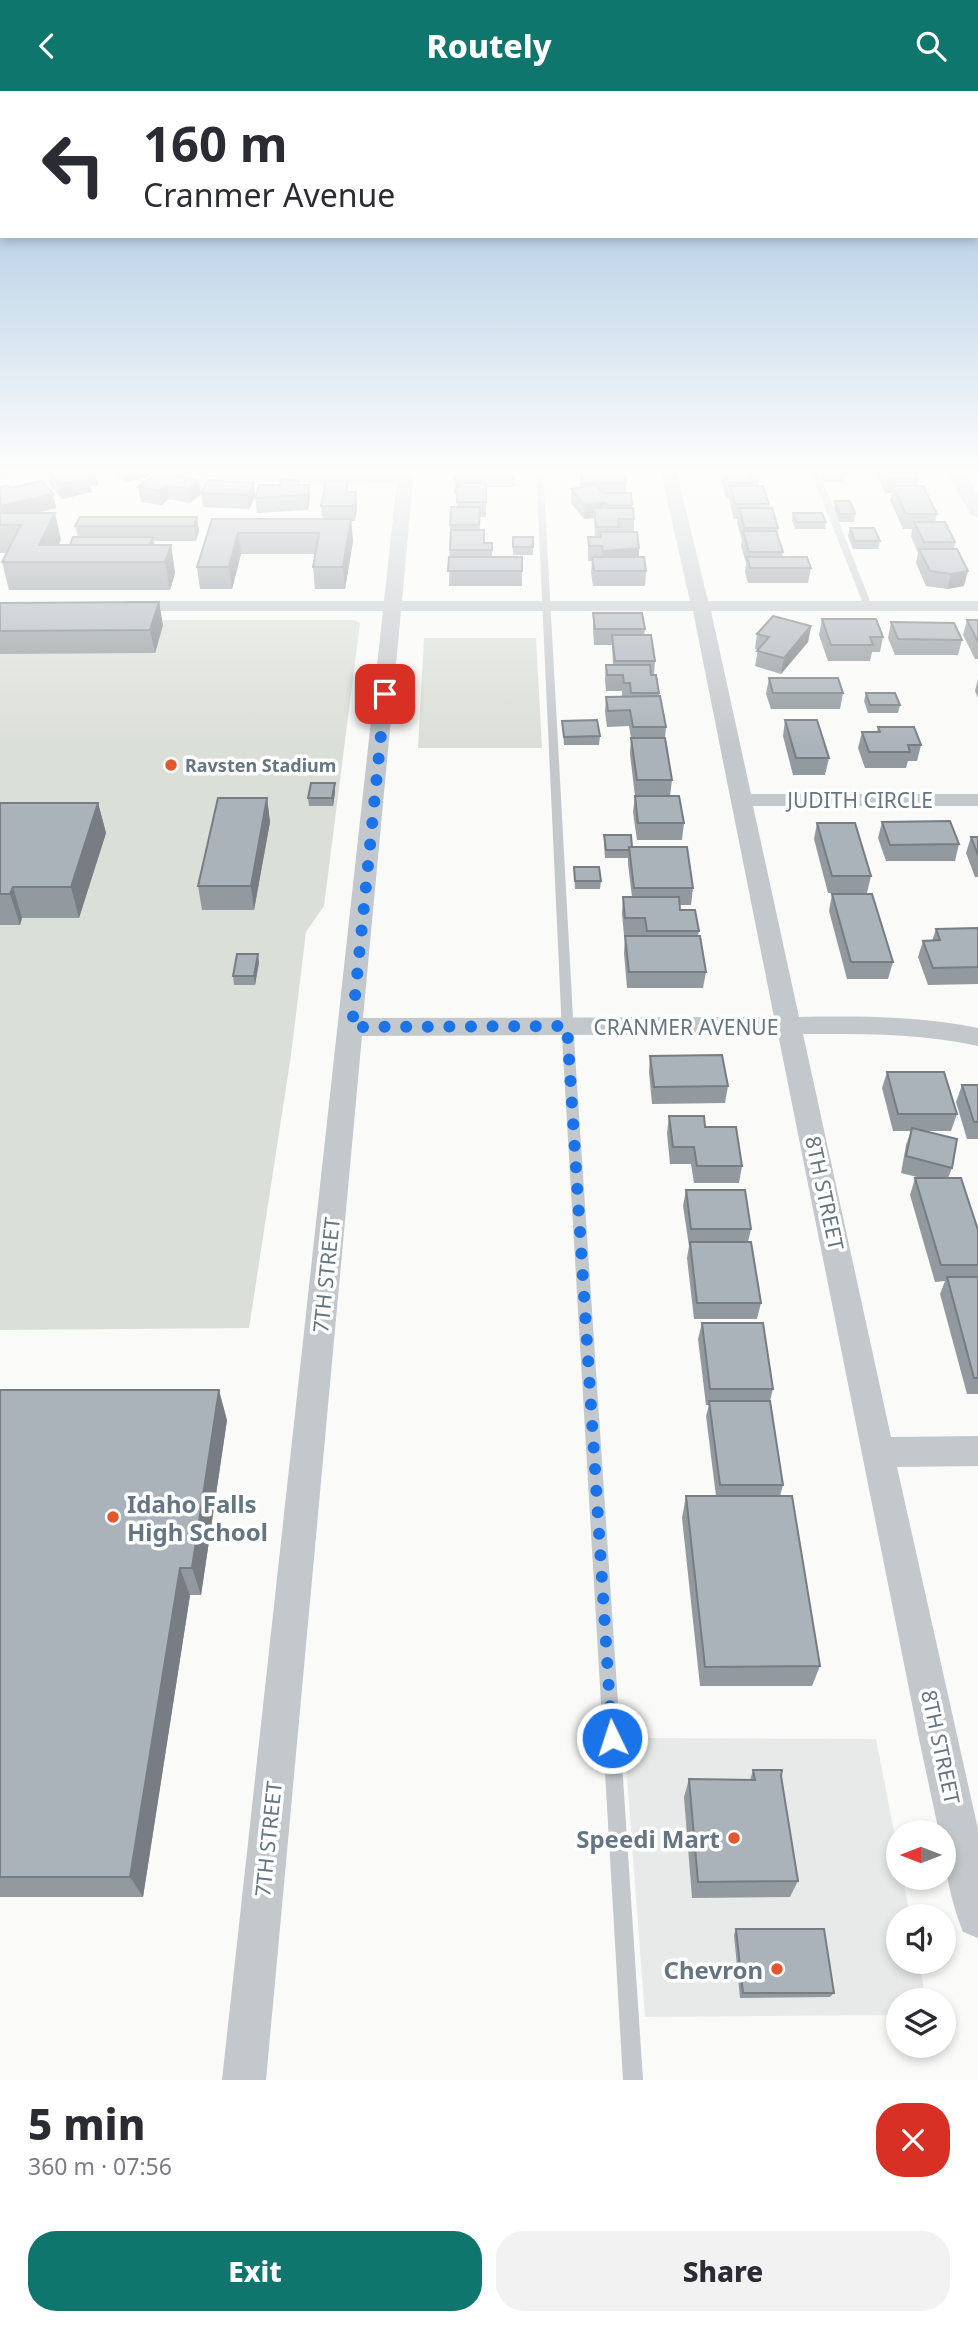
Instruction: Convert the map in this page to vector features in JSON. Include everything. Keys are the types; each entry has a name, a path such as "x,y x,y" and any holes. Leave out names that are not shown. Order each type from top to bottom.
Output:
{"street":[{"name":"7TH STREET","path":"244,2080 398,562"},
{"name":"8TH STREET","path":"690,562 938,1739 978,1917"},
{"path":"109,606 978,606"},
{"name":"JUDITH CIRCLE","path":"742,800 978,800"},
{"name":"CRANMER AVENUE","path":"352,1027 881,1025 940,1029 978,1037"},
{"path":"879,1452 978,1451"}],"lane":[{"path":"542,562 567,1026 633,2080"},
{"path":"851,562 868,606"}],"shaded area":[{"name":"Idaho Falls High School","path":"0,620 354,620 360,623 324,906 306,932 291,1055 249,1328 0,1330"},
{"path":"424,638 536,638 542,748 418,748"},
{"path":"624,1738 876,1739 892,1820 886,1820 886,1890 905,1890 908,1904 886,1904 886,1974 921,1974 924,1988 886,1988 886,2015 645,2017"}],"building":[{"path":"199,562 230,562 229,567 197,567"},
{"path":"314,562 344,562 343,567 313,567"},
{"path":"449,562 522,562 522,571 448,571"},
{"path":"593,562 645,562 646,571 594,571"},
{"path":"748,562 809,562 811,568 750,568"},
{"path":"925,562 963,562 968,571 951,574 930,571"},
{"path":"159,602 150,630 0,631 0,603"},
{"path":"593,613 642,613 645,629 595,629"},
{"path":"773,616 811,626 784,658 757,651 769,637 757,634"},
{"path":"822,619 876,619 883,637 870,637 873,645 831,645"},
{"path":"967,620 978,620 978,642"},
{"path":"891,622 954,623 962,640 898,639"},
{"path":"612,635 651,635 655,661 615,661"},
{"path":"606,665 650,665 651,675 656,675 659,693 631,693 630,683 624,683 623,675 607,675"},
{"path":"769,678 838,678 843,693 773,693"},
{"path":"866,693 895,693 900,705 870,705"},
{"path":"660,696 666,727 633,727 630,710 608,711 606,697"},
{"path":"597,720 600,736 564,737 562,721"},
{"path":"785,720 817,720 829,758 796,758"},
{"path":"878,727 914,727 921,745 908,745 910,752 869,752 862,732 880,732"},
{"path":"631,738 665,738 672,780 637,780"},
{"path":"311,783 335,783 332,798 308,798"},
{"path":"635,796 679,796 684,823 638,823"},
{"path":"218,798 267,798 251,886 198,886"},
{"path":"0,803 98,803 71,887 13,887 10,894 0,894"},
{"path":"950,821 959,844 890,845 882,822"},
{"path":"817,823 855,823 871,876 832,876"},
{"path":"604,835 631,835 632,847 629,847 630,850 606,850"},
{"path":"971,837 978,837 978,855"},
{"path":"629,847 687,847 693,888 634,888"},
{"path":"574,867 599,867 601,881 575,881"},
{"path":"832,894 872,894 893,962 851,962"},
{"path":"623,897 679,897 680,910 695,910 699,931 647,931 645,918 625,918"},
{"path":"978,928 978,967 933,968 923,941 940,940 936,929"},
{"path":"625,936 700,936 706,972 629,972"},
{"path":"237,954 258,954 254,976 233,976"},
{"path":"722,1055 728,1086 654,1087 650,1056"},
{"path":"887,1072 944,1072 957,1114 898,1114"},
{"path":"962,1085 978,1085 978,1122 974,1122"},
{"path":"669,1116 704,1116 705,1127 736,1127 742,1166 697,1166 694,1147 673,1147"},
{"path":"912,1128 957,1139 952,1168 906,1156"},
{"path":"915,1178 961,1178 978,1230 978,1265 941,1265"},
{"path":"686,1190 745,1190 751,1229 691,1229"},
{"path":"690,1242 751,1242 761,1303 697,1303"},
{"path":"947,1277 978,1277 978,1378 974,1378"},
{"path":"702,1323 763,1323 773,1389 710,1389"},
{"path":"0,1390 219,1390 192,1568 180,1568 130,1877 0,1877"},
{"path":"709,1401 770,1401 783,1485 720,1485"},
{"path":"686,1496 792,1496 820,1666 705,1667"},
{"name":"Speedi Mart","path":"753,1770 782,1770 798,1881 698,1882 689,1779 755,1780"},
{"path":"736,1929 824,1929 834,1993 743,1993"}],"place":[{"name":"Ravsten Stadium","path":"171,765"},
{"name":"Idaho Falls High School","path":"113,1517"},
{"name":"Speedi Mart","path":"734,1838"},
{"name":"Chevron","path":"777,1969"}],"route":[{"path":"385,694 352,1027 567,1026 612,1738"}]}
